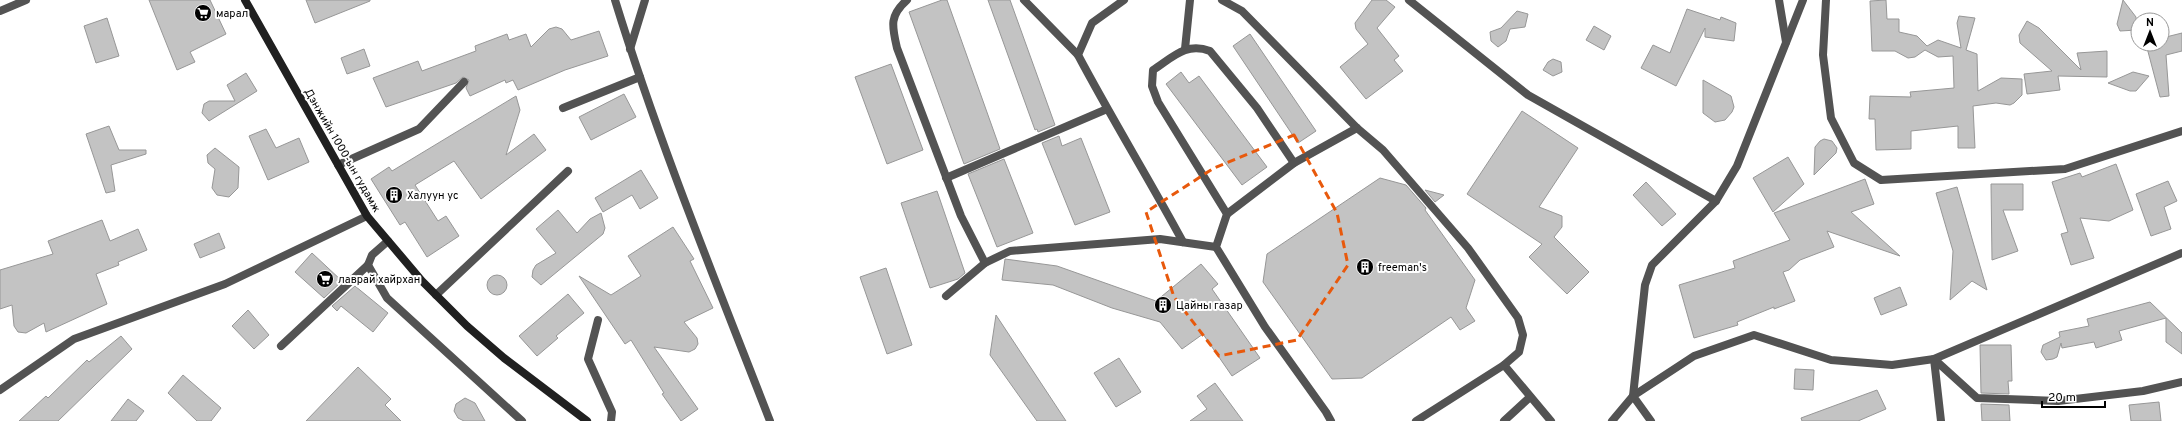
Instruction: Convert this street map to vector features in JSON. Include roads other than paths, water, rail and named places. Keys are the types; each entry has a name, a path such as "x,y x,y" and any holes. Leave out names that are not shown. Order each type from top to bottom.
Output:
{"main road":[{"name":"Дэнжийн 1000-ын гудамж","path":"245,0 367,216 436,295 466,326 504,358 587,421"}],"street":[{"path":"0,11 26,0"},
{"path":"615,0 640,77 770,421"},
{"path":"630,49 646,0"},
{"path":"907,0 896,10 892,27 897,48 961,216 985,263"},
{"path":"1024,0 1078,56 1106,109 1150,180 1183,242"},
{"path":"1078,56 1092,23 1124,0"},
{"path":"1185,49 1190,0"},
{"path":"1222,0 1242,11 1357,128 1383,150 1468,248 1518,318 1523,335 1519,352 1504,366 1416,421"},
{"path":"1409,0 1528,95 1716,201"},
{"path":"1779,0 1786,42"},
{"path":"1651,421 1633,396 1641,312 1648,274 1652,265 1716,201 1737,166 1803,0"},
{"path":"1826,0 1824,55 1831,118 1854,163 1881,180 2065,169 2182,131"},
{"path":"1228,214 1158,102 1152,86 1153,70 1185,49 1199,47 1210,51 1257,108 1294,163"},
{"path":"563,108 640,77"},
{"path":"338,165 419,129 464,82"},
{"path":"946,178 1106,109"},
{"path":"1216,247 1228,214 1294,163 1357,128"},
{"path":"436,295 568,171"},
{"path":"0,390 74,339 225,284 367,216"},
{"path":"946,296 985,263 1010,251 1160,239 1216,247 1265,327 1331,421"},
{"path":"281,346 368,265 372,255 388,241"},
{"path":"1612,421 1633,396 1694,356 1754,335 1831,360 1892,366 1934,359 2182,253"},
{"path":"368,265 387,298 522,421"},
{"path":"598,320 588,359 612,412 612,421"},
{"path":"1934,359 1977,398 2058,401 2143,391 2182,382"},
{"path":"1934,359 1941,421"},
{"path":"1504,366 1551,421"},
{"path":"1504,421 1530,397"}],"place":[{"name":"марал","path":"203,13"},
{"name":"Халуун ус","path":"394,195"},
{"name":"freeman's","path":"1365,267"},
{"name":"лаврай хайрхан","path":"325,279"},
{"name":"Цайны газар","path":"1163,305"}]}
